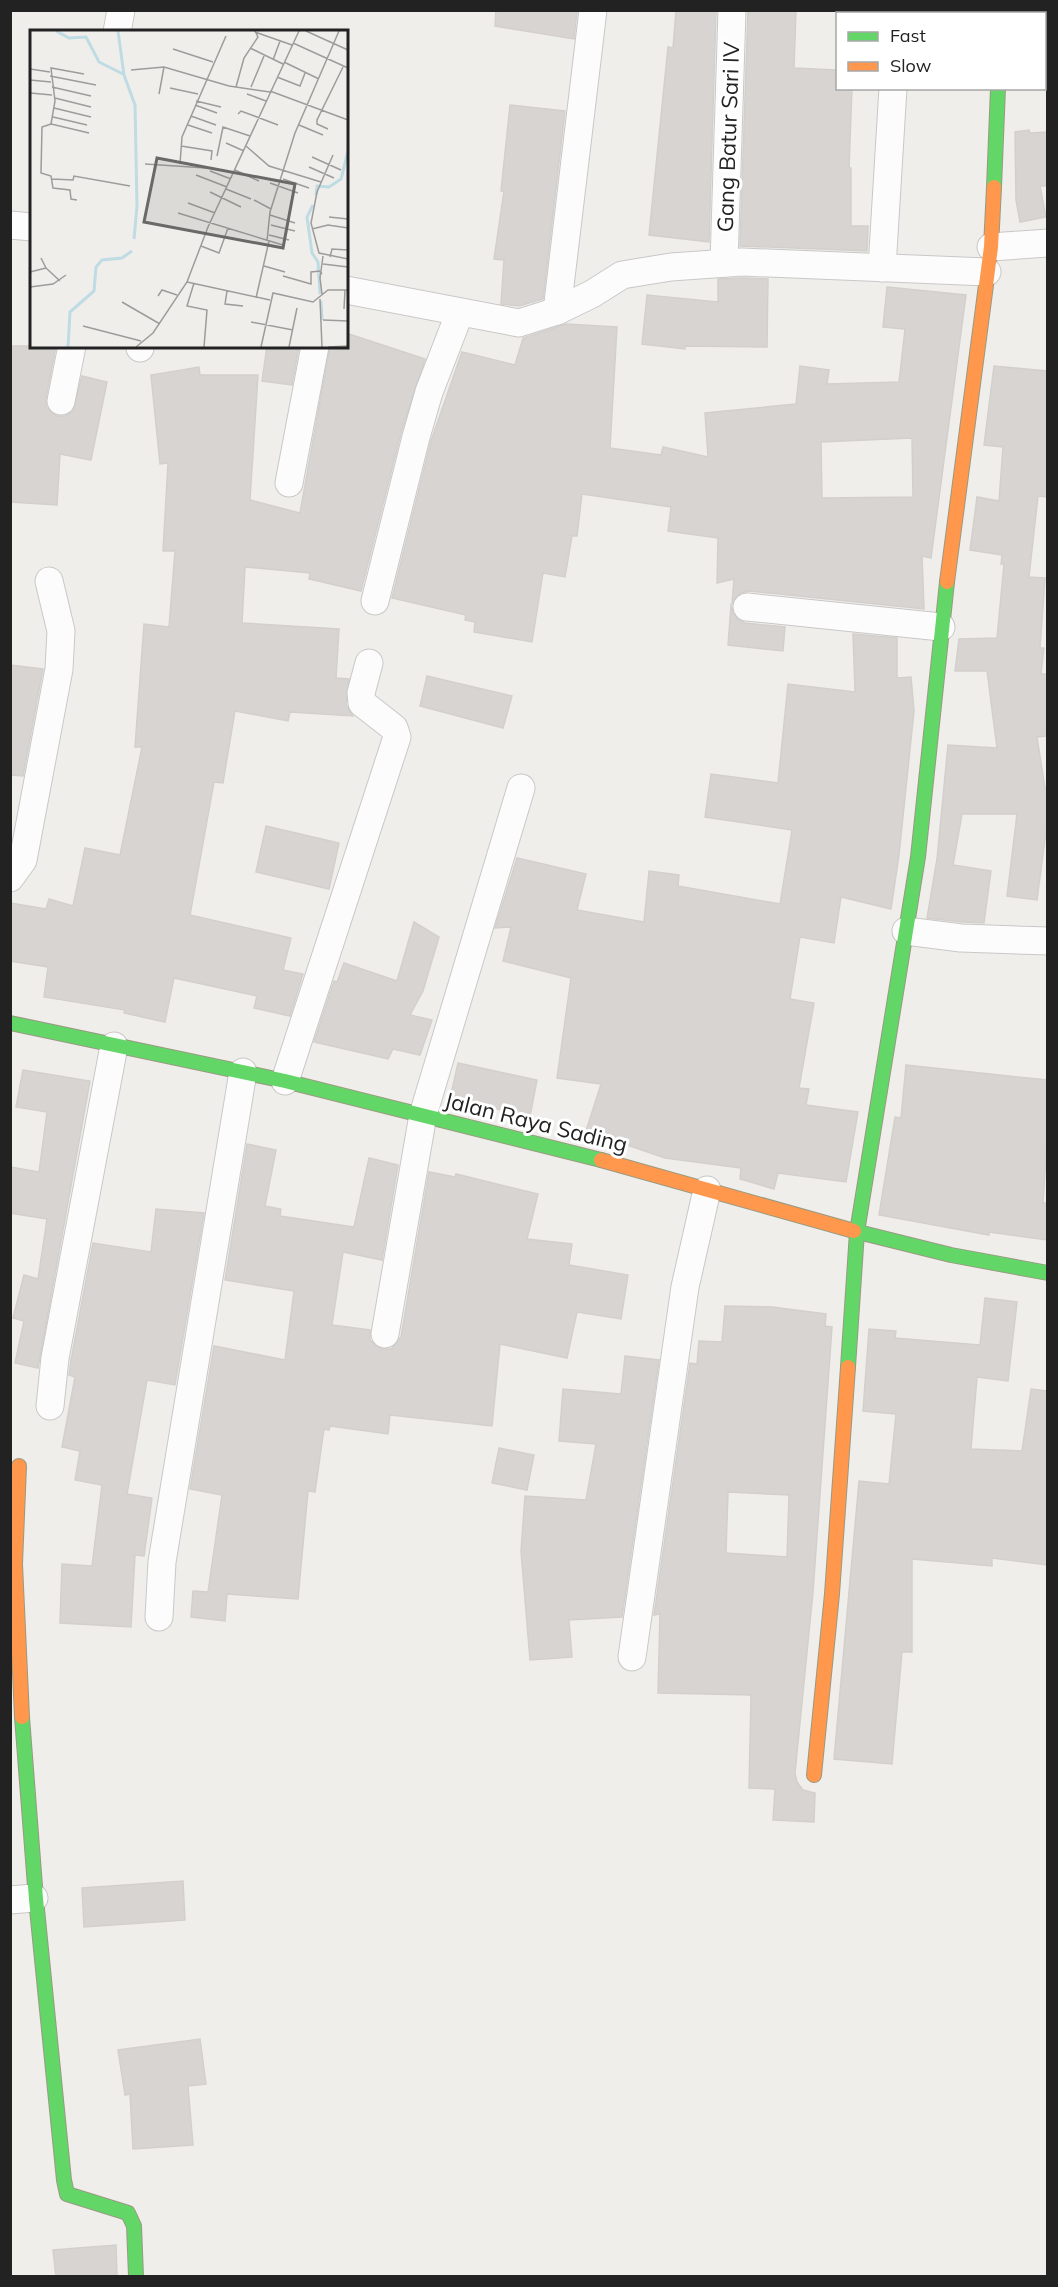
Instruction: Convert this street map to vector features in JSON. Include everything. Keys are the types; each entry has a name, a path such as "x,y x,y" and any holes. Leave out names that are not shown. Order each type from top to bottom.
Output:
{"street":[{"path":"117,30 121,10"},
{"path":"557,310 593,10"},
{"name":"Gang Batur Sari IV","path":"724,263 732,10"},
{"path":"882,268 893,90"},
{"path":"814,1775 832,1594 857,1232 918,857 941,627 989,259 998,90"},
{"path":"10,225 30,227"},
{"path":"348,290 519,322 557,310 592,294 622,275 672,267 724,263 882,268 989,259 1047,243"},
{"path":"375,601 429,392 460,312"},
{"path":"61,400 72,348"},
{"path":"289,483 315,348"},
{"path":"10,878 23,860 59,669 61,631 49,581"},
{"path":"747,607 941,627"},
{"path":"285,1081 397,737 394,728 362,703 361,693 369,663"},
{"path":"385,1334 423,1115 521,788"},
{"path":"906,931 962,938 1047,941"},
{"name":"Jalan Raya Sading","path":"10,1023 285,1081 423,1115 857,1232 951,1255 1047,1273"},
{"path":"50,1406 55,1358 114,1046"},
{"path":"159,1617 162,1562 243,1072"},
{"path":"632,1657 685,1287 706,1190"},
{"path":"19,1466 14,1513 22,1899 67,2194 128,2213 134,2226 136,2277"}],"building":[{"path":"496,10 577,10 574,39 495,26"},
{"path":"676,10 716,10 709,242 649,235 668,47 673,48"},
{"path":"748,10 796,10 794,68 836,70 836,90 852,90 849,168 851,168 851,226 868,226 867,251 740,246"},
{"path":"510,105 565,111 543,299 519,306 501,304 504,260 494,259 504,191 501,191"},
{"path":"1029,130 1030,133 1047,132 1047,186 1040,186 1046,217 1020,222 1016,200 1015,132"},
{"path":"718,279 768,279 767,347 685,346 685,349 642,344 647,295 718,302"},
{"path":"887,287 966,295 931,558 922,556 924,609 749,591 740,593 732,604 734,579 717,583 718,538 668,531 671,507 582,494 577,536 572,536 565,577 543,573 532,642 474,632 475,622 465,620 466,615 392,598 431,441 462,352 515,365 523,338 566,324 617,327 610,448 661,455 663,447 708,457 705,413 796,404 800,366 829,370 827,384 899,382 905,329 883,327","holes":["912,438 913,497 822,498 821,442"]},
{"path":"348,334 425,359 401,433 361,591 309,579 310,573 245,567 242,623 339,629 336,678 349,679 346,705 353,716 290,712 288,721 235,711 223,783 214,782 190,915 291,938 283,970 303,974 290,1016 254,1008 257,996 174,978 165,1022 124,1013 125,1010 44,997 48,967 10,961 10,903 46,909 49,899 73,906 85,848 120,855 142,747 135,747 144,624 169,627 175,551 163,551 168,463 160,464 151,375 199,367 200,375 258,375 250,500 300,513 330,348 348,348"},
{"path":"10,346 56,348 46,407 57,416 65,416 73,411 82,376 107,382 91,460 60,454 57,505 10,502"},
{"path":"267,348 299,348 292,385 262,381"},
{"path":"994,366 1047,371 1047,497 1038,496 1029,577 1045,578 1040,648 1044,648 1041,674 1047,674 1047,736 1037,737 1045,788 1047,788 1047,824 1037,900 1007,896 1017,814 962,814 953,865 991,871 984,923 927,918 937,859 948,745 997,748 987,671 955,671 959,639 997,638 1004,564 1001,564 1002,555 970,550 977,497 999,501 1003,447 984,445"},
{"path":"731,606 737,619 745,623 785,627 783,651 728,645"},
{"path":"853,634 897,638 897,678 911,677 914,711 891,909 841,897 834,943 800,937 790,999 814,1003 799,1088 809,1089 806,1105 858,1112 846,1182 778,1173 774,1189 740,1179 741,1168 665,1158 586,1131 601,1084 557,1078 571,978 503,961 511,927 495,928 517,858 586,874 577,910 644,922 649,871 679,875 678,886 780,904 792,830 705,817 711,774 778,783 788,684 855,692"},
{"path":"10,665 43,669 23,776 10,775"},
{"path":"427,676 512,696 503,728 420,706"},
{"path":"266,826 339,843 329,889 256,872"},
{"path":"414,922 439,937 423,991 410,1015 432,1020 420,1055 393,1049 388,1059 314,1042 334,981 337,982 344,963 397,981"},
{"path":"458,1063 537,1080 530,1116 450,1099"},
{"path":"906,1065 1047,1080 1047,1140 1043,1203 1047,1203 1047,1240 989,1232 989,1235 879,1215 895,1117 901,1118"},
{"path":"23,1070 90,1081 38,1368 15,1363 24,1321 13,1318 24,1275 38,1279 47,1219 10,1213 10,1167 39,1172 47,1112 16,1107"},
{"path":"247,1144 276,1150 265,1206 281,1209 280,1216 354,1227 369,1158 398,1165 382,1260 343,1252 332,1325 370,1330 370,1340 382,1349 391,1349 401,1337 429,1172 455,1177 456,1174 538,1194 527,1239 572,1244 569,1265 628,1275 621,1319 577,1312 567,1358 500,1344 492,1426 390,1415 388,1434 330,1426 329,1430 324,1429 315,1492 308,1491 298,1599 227,1594 225,1621 191,1617 193,1591 208,1592 222,1495 190,1489 214,1346 285,1360 294,1291 225,1280"},
{"path":"156,1209 204,1213 175,1385 147,1380 127,1494 152,1498 144,1556 135,1555 131,1627 60,1623 62,1564 92,1566 102,1485 75,1480 80,1451 62,1447 75,1377 69,1375 71,1360 93,1243 151,1252"},
{"path":"985,1298 1017,1302 1008,1381 977,1377 971,1449 1022,1451 1031,1389 1047,1391 1047,1565 992,1558 992,1566 912,1559 912,1652 902,1652 892,1764 834,1759 859,1481 889,1484 896,1414 863,1411 869,1329 896,1331 895,1338 980,1345"},
{"path":"725,1306 772,1307 826,1314 825,1326 832,1327 813,1592 795,1773 797,1782 803,1790 815,1793 814,1822 773,1820 775,1789 749,1788 751,1695 658,1693 660,1614 654,1615 690,1363 697,1364 699,1341 722,1342","holes":["728,1492 789,1495 787,1557 726,1553"]},
{"path":"625,1356 659,1360 622,1617 569,1620 572,1657 530,1660 521,1551 525,1496 586,1500 596,1444 559,1441 563,1389 621,1394"},
{"path":"499,1448 534,1455 527,1490 492,1483"},
{"path":"183,1881 185,1920 84,1927 82,1888"},
{"path":"200,2039 206,2084 188,2086 193,2145 133,2149 130,2094 125,2095 118,2050"},
{"path":"116,2245 117,2277 56,2277 53,2250"}],"traffic: fast":[{"path":"994,187 998,90"},
{"path":"848,1367 857,1232 918,857 947,582"},
{"path":"10,1023 285,1081 601,1160"},
{"path":"854,1231 951,1255 1048,1273"},
{"path":"22,1717 36,1899 64,2180 67,2194 128,2213 134,2226 136,2276"}],"traffic: slow":[{"path":"947,582 991,247 994,187"},
{"path":"601,1160 854,1231"},
{"path":"814,1775 832,1594 848,1367"},
{"path":"19,1466 15,1564 22,1717"}]}
